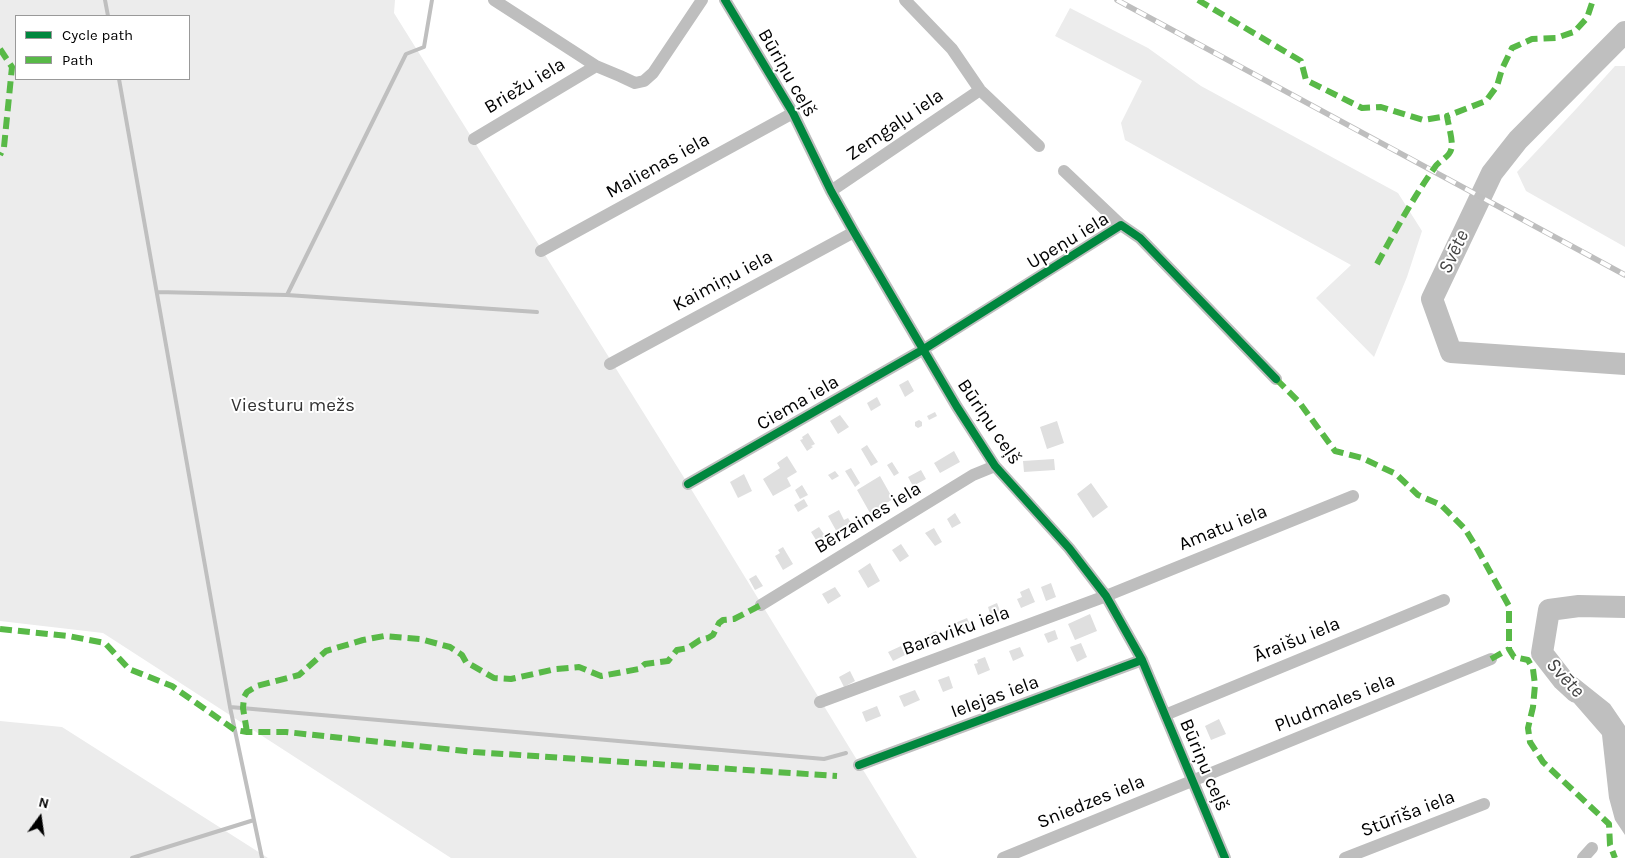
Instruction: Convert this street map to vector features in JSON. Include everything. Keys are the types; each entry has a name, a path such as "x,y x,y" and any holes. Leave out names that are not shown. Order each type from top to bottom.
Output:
{"street":[{"name":"Briežu iela","path":"494,0 596,66 635,83 644,82 653,73 702,0"},
{"name":"Būriņu ceļš","path":"725,0 793,113 831,191 957,407 995,466 1068,548 1106,596 1142,660 1225,858"},
{"path":"905,0 952,50 980,90 1039,146"},
{"name":"Briežu iela","path":"474,139 596,66"},
{"name":"Zemgaļu iela","path":"831,191 980,90"},
{"name":"Malienas iela","path":"541,251 793,113"},
{"path":"1064,170 1121,226"},
{"name":"Upeņu iela","path":"924,349 1121,226 1140,238 1276,379"},
{"name":"Kaimiņu iela","path":"610,364 854,232"},
{"name":"Ciema iela","path":"688,484 924,349"},
{"name":"Bērzaines iela","path":"761,605 973,475 995,466"},
{"name":"Amatu iela","path":"1106,596 1353,496"},
{"name":"Baraviku iela","path":"820,702 1106,596"},
{"name":"Āraišu iela","path":"1165,715 1444,600"},
{"name":"Pludmales iela","path":"1193,781 1491,659"},
{"name":"Ielejas iela","path":"859,765 1142,660"},
{"name":"Sniedzes iela","path":"1003,858 1193,781"},
{"name":"Stūrīša iela","path":"1345,858 1484,804"},
{"path":"1583,858 1592,848"}],"green space":[{"name":"Viesturu mežs","path":"0,0 395,0 394,13 688,484 917,858 451,858 103,633 0,621"},
{"path":"1070,8 1148,48 1201,86 1398,193 1422,231 1407,277 1374,357 1316,298 1351,265 1125,140 1121,123 1142,81 1055,36"},
{"path":"1615,66 1625,66 1625,247 1526,191 1517,172"},
{"path":"0,721 62,727 268,858 0,858"}],"water":[{"path":"1561,665 1610,704 1625,726 1625,835 1615,820 1609,798 1602,735 1548,673"}],"building":[{"path":"908,380 914,391 905,397 899,385"},
{"path":"877,397 881,405 871,411 867,403"},
{"path":"935,412 937,416 929,420 927,416"},
{"path":"840,415 849,427 838,434 830,421"},
{"path":"919,420 922,422 922,426 918,428 915,426 915,422"},
{"path":"1057,421 1064,443 1047,449 1040,427"},
{"path":"808,433 815,444 807,451 800,440"},
{"path":"867,445 878,462 871,466 861,449"},
{"path":"954,451 960,462 940,473 934,463"},
{"path":"787,456 797,472 787,478 791,486 773,496 763,479 780,468 777,463"},
{"path":"1054,459 1055,470 1024,472 1023,461"},
{"path":"892,462 899,473 894,476 887,465"},
{"path":"851,468 860,483 855,487 845,471"},
{"path":"921,470 926,479 913,486 908,477"},
{"path":"835,471 839,476 832,480 828,475"},
{"path":"744,474 752,491 738,498 730,482"},
{"path":"880,476 893,499 870,513 857,490"},
{"path":"1091,483 1108,507 1093,518 1077,494"},
{"path":"802,485 808,495 800,499 795,490"},
{"path":"804,499 808,506 798,512 794,505"},
{"path":"839,510 844,520 848,518 853,526 838,534 828,516"},
{"path":"955,513 961,523 952,528 947,519"},
{"path":"819,527 830,543 821,548 811,532"},
{"path":"934,528 942,542 935,546 925,533"},
{"path":"901,544 909,556 900,562 892,550"},
{"path":"783,547 793,564 783,570 775,556 780,553 778,550"},
{"path":"870,563 880,581 868,588 858,571"},
{"path":"756,575 763,586 755,590 749,579"},
{"path":"1051,583 1056,597 1046,601 1041,587"},
{"path":"835,587 841,596 828,604 822,594"},
{"path":"1029,588 1035,602 1021,608 1017,599 1022,597 1020,592"},
{"path":"997,603 1002,616 992,620 988,607"},
{"path":"1090,614 1097,631 1075,640 1068,624"},
{"path":"967,618 972,629 960,635 955,623"},
{"path":"1055,630 1058,639 1048,643 1044,634"},
{"path":"936,631 940,641 930,645 926,636"},
{"path":"1081,643 1087,657 1077,662 1070,647"},
{"path":"901,646 905,655 893,661 888,652"},
{"path":"1020,647 1024,656 1013,661 1009,651"},
{"path":"985,657 990,670 978,675 974,664 978,663 977,660"},
{"path":"850,671 855,681 844,687 839,677"},
{"path":"949,676 953,688 943,692 938,680"},
{"path":"915,690 920,700 904,707 899,696"},
{"path":"877,706 881,716 866,722 862,712"},
{"path":"1219,719 1226,734 1211,740 1205,726"}],"waterway":[{"path":"105,0 108,15"},
{"path":"287,295 406,54 424,47 432,0"},
{"name":"Svēte","path":"1625,32 1518,140 1492,173 1432,299 1451,352 1625,364"},
{"path":"119,80 230,707 262,858"},
{"path":"157,292 287,295 537,312"},
{"name":"Svēte","path":"1576,692 1563,680 1542,653 1549,610 1579,606 1625,607"},
{"path":"230,707 824,759 846,753"},
{"path":"132,858 254,820"}],"railway":[{"path":"1117,0 1625,275"}],"marked path":[{"path":"1198,0 1301,61 1306,80 1362,108 1381,107 1423,120 1447,116"},
{"path":"1377,264 1427,179 1450,152 1452,143 1447,116 1486,101 1497,86 1502,69 1512,48 1532,39 1556,38 1574,32 1587,18 1593,0"},
{"path":"0,49 12,67 4,147 0,155"},
{"path":"1276,379 1299,402 1335,451 1362,458 1396,474 1418,495 1441,505 1465,529 1509,606 1509,649 1514,657 1528,660 1533,669 1535,685 1533,707 1528,728 1530,742 1543,762 1609,824 1610,845 1615,858"},
{"path":"247,732 243,708 244,697 247,692 257,686 299,675 326,651 363,640 384,636 420,639 450,647 462,655 466,662 494,678 511,679 556,669 579,667 601,676 639,669 645,664 668,661 677,650 688,648 700,640 713,635 719,623 723,620 734,619 761,605"},
{"path":"0,629 68,636 105,643 129,669 172,686 235,730 247,732 286,732 474,752 837,776"},
{"path":"1491,659 1509,649"}],"cycle path":[{"path":"725,0 793,113 831,191 957,407 995,466 1069,548 1106,596 1142,660 1225,858"},
{"path":"688,484 924,349 1121,225 1140,238 1276,379"},
{"path":"859,765 1142,660"}]}
